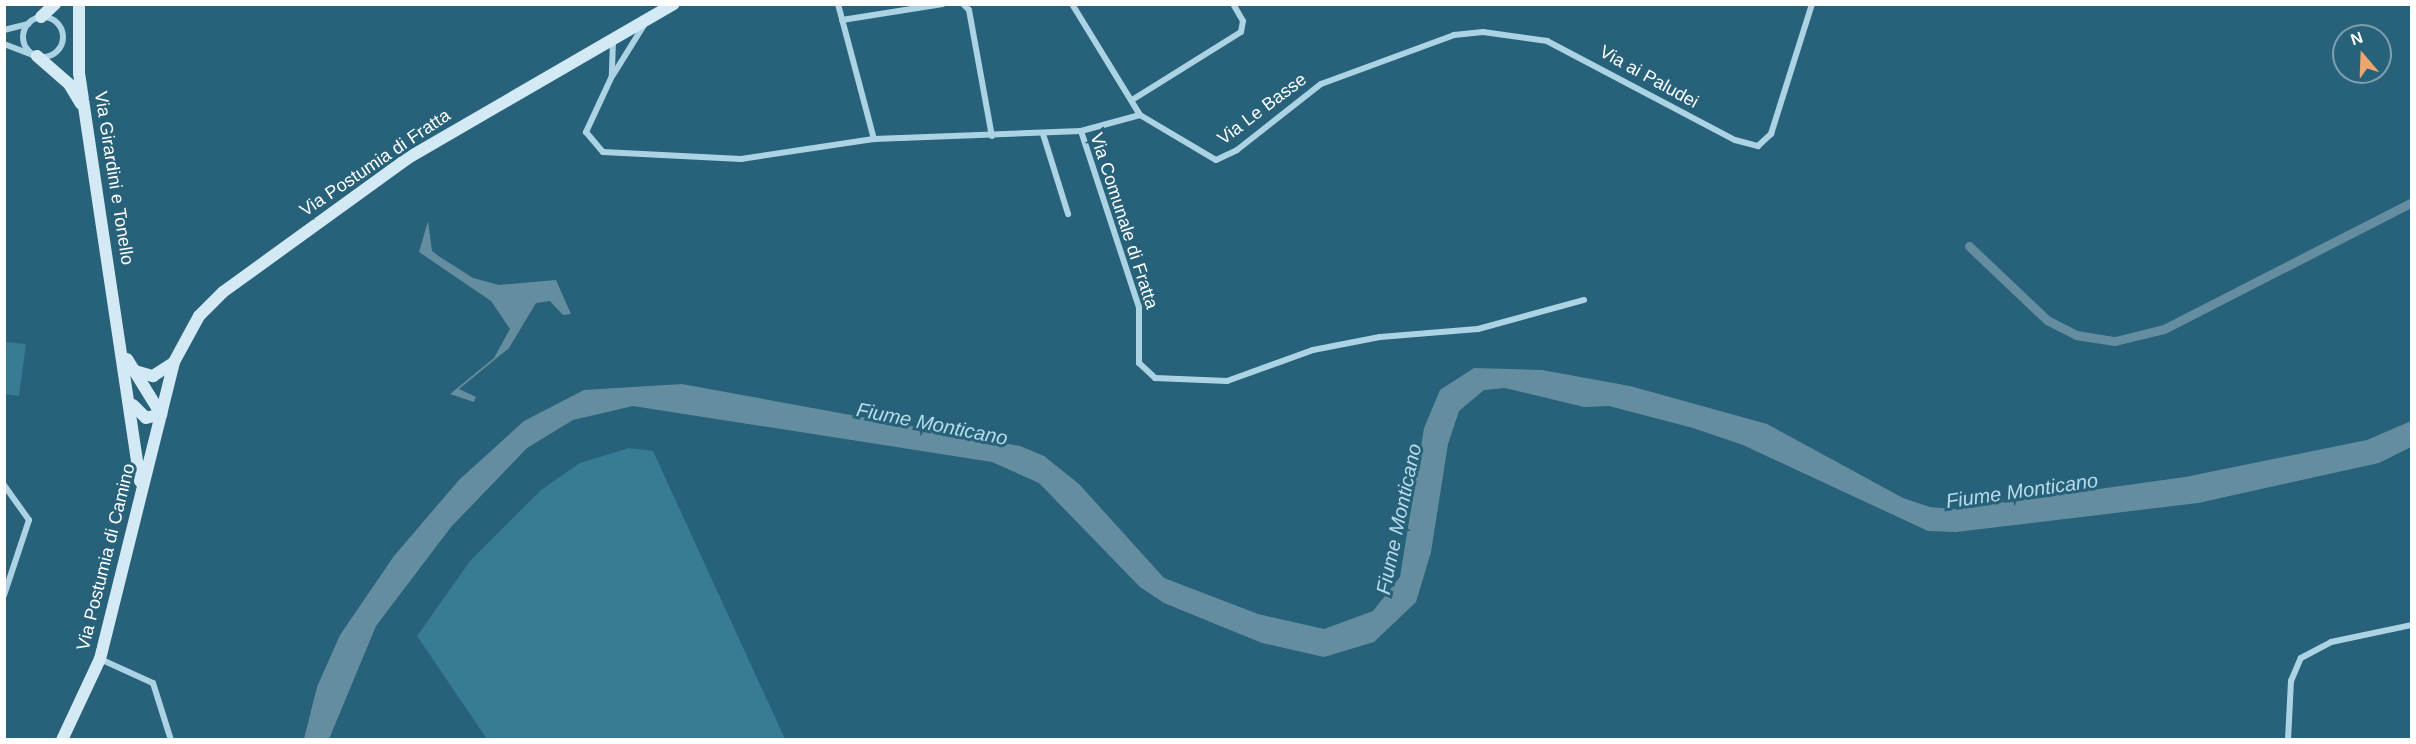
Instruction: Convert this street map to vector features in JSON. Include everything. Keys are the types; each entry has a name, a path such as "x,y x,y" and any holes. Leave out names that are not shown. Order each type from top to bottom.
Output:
{"main road":[{"path":"41,17 55,4"},
{"name":"Via Girardini e Tonello","path":"79,4 77,49 132,401 140,498"},
{"name":"Via Postumia di Fratta","path":"161,414 174,362 199,316 223,292 408,158 541,77 644,25 674,4"},
{"path":"36,56 69,84 85,110"},
{"name":"Via Girardini e Tonello","path":"125,356 161,414"},
{"path":"135,371 153,376 174,362"},
{"path":"132,401 146,418 161,414"},
{"name":"Via Postumia di Camino","path":"62,740 100,659 161,414"}],"street":[{"path":"838,4 874,139"},
{"path":"885,4 886,12"},
{"path":"842,20 943,4"},
{"path":"963,4 969,10 992,136"},
{"path":"1072,4 1140,115 1082,131"},
{"path":"1132,100 1241,32 1243,21 1233,4"},
{"name":"Via ai Paludei","path":"1376,65 1460,34 1524,34 1622,76 1735,140 1758,146 1771,134 1812,4"},
{"path":"4,30 28,24 41,17 57,22 64,39 55,54 36,56 4,44"},
{"path":"28,24 25,44 36,56"},
{"path":"612,76 644,25"},
{"name":"Via Comunale di Fratta","path":"613,41 612,76 586,132 603,152 741,159 874,139 1082,131 1139,307 1139,363 1155,378 1227,381 1313,350 1380,337 1478,329 1584,300"},
{"name":"Via Le Basse","path":"1140,115 1216,160 1238,150 1321,84 1376,65"},
{"path":"1043,134 1068,214"},
{"path":"4,485 29,520 4,595"},
{"path":"2288,740 2291,681 2301,658 2331,642 2412,625"},
{"path":"100,659 153,683 171,740"}],"shaded area":[{"path":"428,221 432,251 440,257 473,278 499,285 556,280 571,314 563,315 550,301 536,303 509,348 459,389 476,397 474,402 450,394 494,358 510,329 491,301 419,252"},
{"path":"5,342 26,344 19,396 5,394"},
{"path":"1474,368 1542,370 1630,386 1767,424 1903,498 1930,507 1955,509 2185,477 2367,440 2411,421 2411,447 2379,463 2198,503 1956,532 1928,531 1743,445 1693,428 1609,406 1584,407 1505,388 1484,390 1459,411 1448,444 1431,552 1416,602 1374,642 1324,657 1262,643 1164,603 1140,587 1039,483 992,462 633,406 573,420 527,448 451,527 376,626 329,739 304,739 317,687 340,635 394,556 459,480 524,421 584,390 682,384 1020,446 1044,456 1079,484 1164,578 1258,614 1324,629 1373,611 1400,577 1424,428 1440,390"},
{"path":"629,448 653,451 785,739 487,739 417,636 470,561 541,490 580,463"}],"waterway":[{"path":"1969,246 2047,320 2076,335 2115,341 2164,329 2412,202"}],"water label":[{"name":"Fiume Monticano","path":"932,424"},
{"name":"Fiume Monticano","path":"2022,491"},
{"name":"Fiume Monticano","path":"1399,519"}]}
